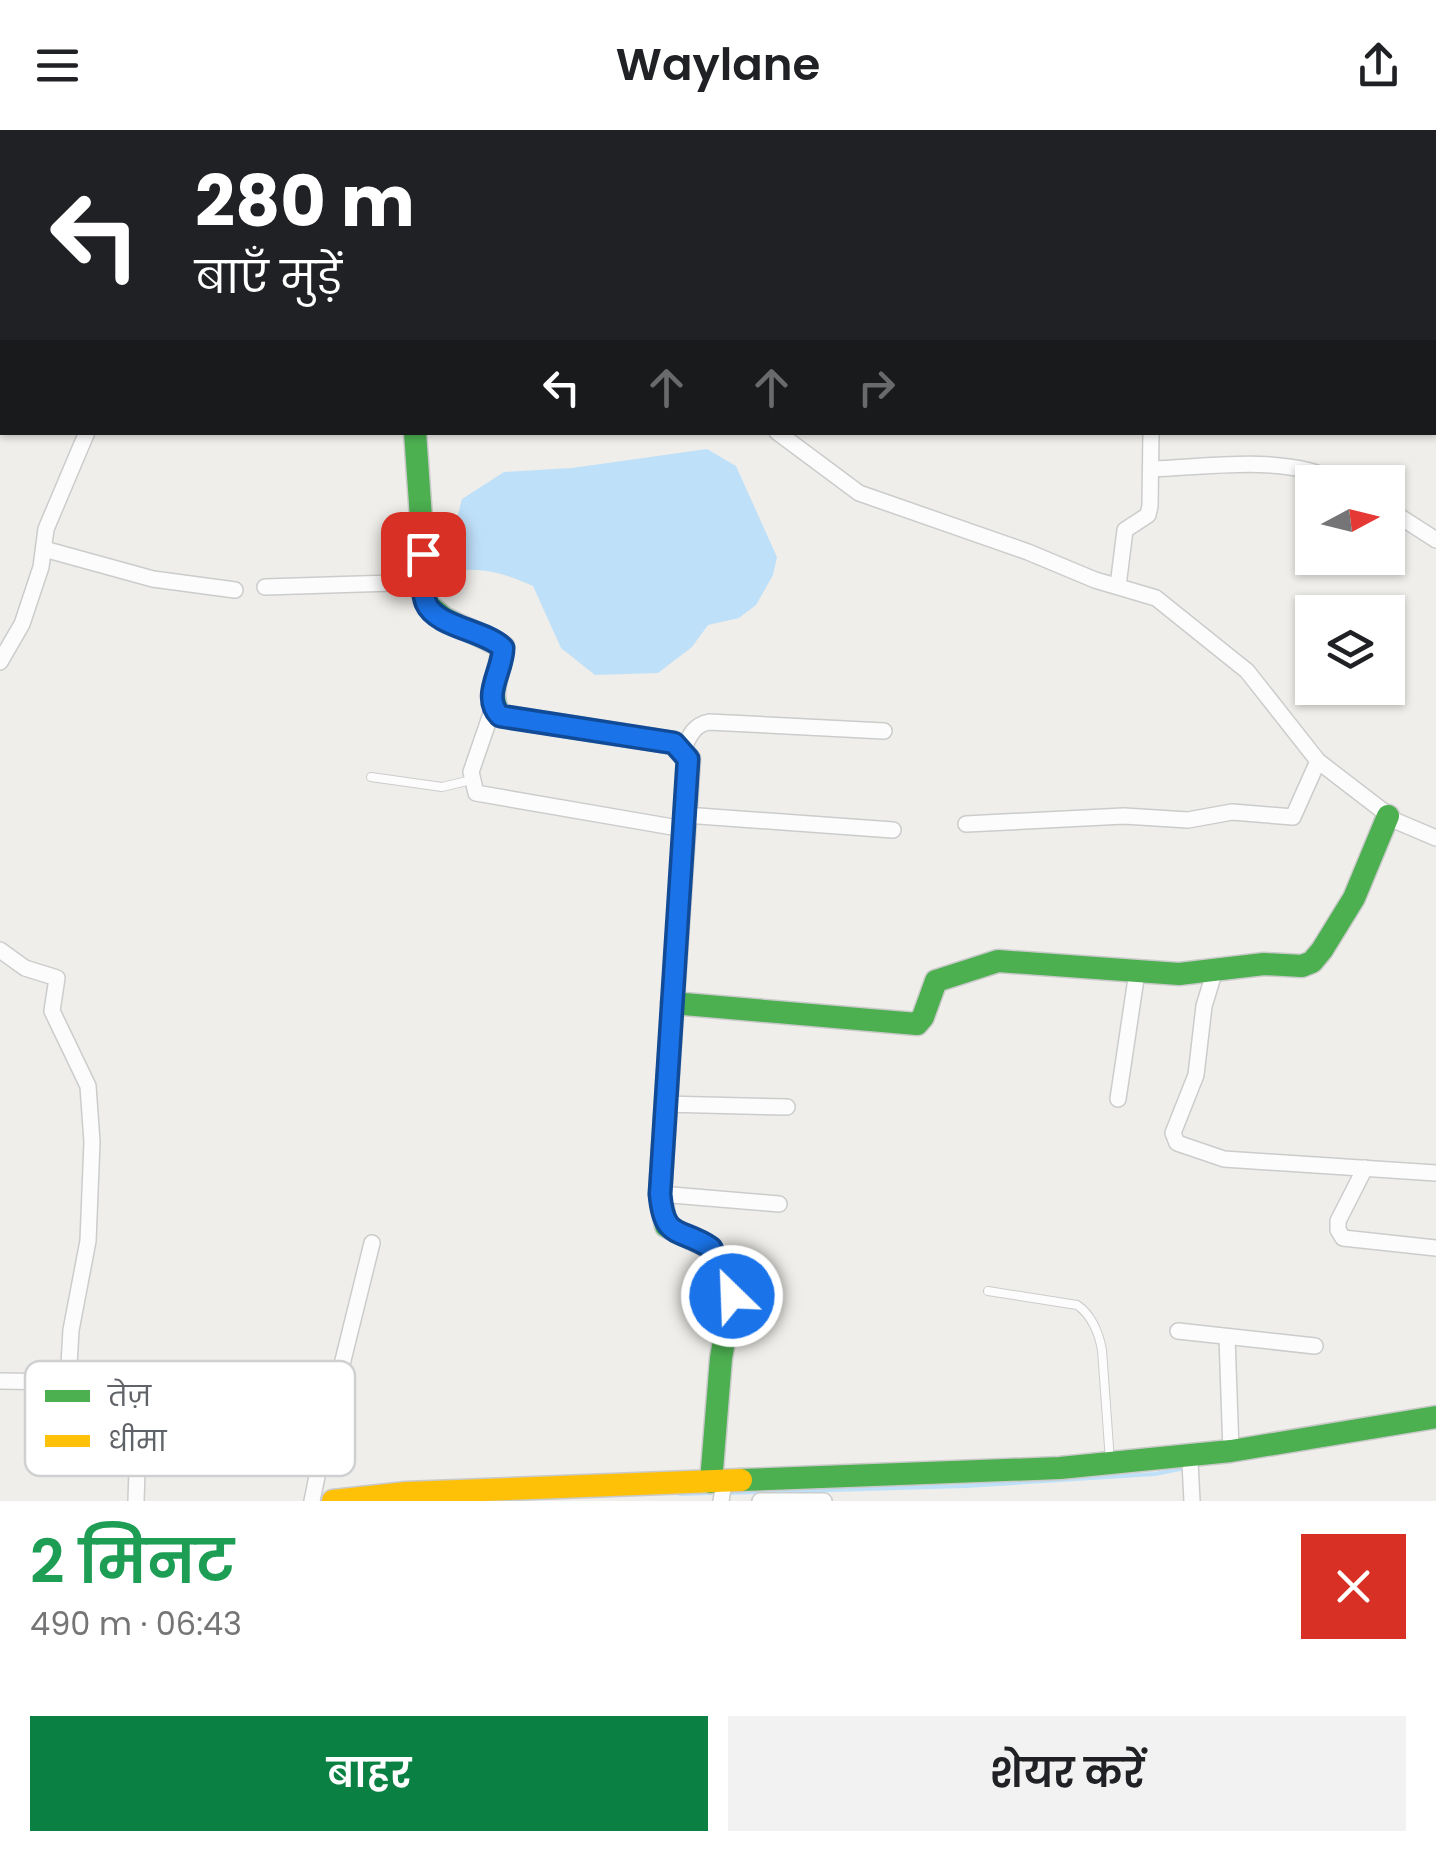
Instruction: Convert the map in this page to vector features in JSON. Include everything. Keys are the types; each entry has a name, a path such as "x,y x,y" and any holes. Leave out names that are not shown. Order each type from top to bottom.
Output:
{"street":[{"path":"0,662 22,624 44,549 46,528 86,435"},
{"path":"415,435 426,604 444,620 493,639 503,648 492,694 493,708 471,780 476,793 685,822 893,830"},
{"path":"781,435 859,492 1156,598 1247,671 1318,761 1388,816 1436,838"},
{"path":"1107,583 1126,530 1148,515 1151,435"},
{"path":"1151,470 1274,466 1295,470"},
{"path":"1405,521 1436,540"},
{"path":"44,549 154,580 235,590"},
{"path":"264,587 424,582"},
{"path":"493,708 500,716 674,743 688,759 660,1194 666,1226 711,1248 732,1296 721,1358 720,1490"},
{"path":"683,750 692,732 709,722 884,732"},
{"path":"966,824 1124,816 1188,820 1232,812 1293,817 1318,761"},
{"path":"672,1003 916,1024 922,1021 936,981 998,960 1179,974 1264,964 1302,966 1312,962 1364,878 1388,816"},
{"path":"0,950 25,968 57,978 54,1016 88,1086 92,1142 88,1242 71,1330 69,1361"},
{"path":"1215,970 1204,1006 1196,1076 1173,1132 1176,1143 1224,1160 1436,1174"},
{"path":"1118,1100 1137,972"},
{"path":"664,1104 787,1107"},
{"path":"1365,1168 1338,1221 1343,1238 1436,1248"},
{"path":"660,1194 780,1204"},
{"path":"343,1361 372,1242"},
{"path":"1178,1331 1314,1346"},
{"path":"1227,1337 1231,1451"},
{"path":"0,1381 25,1381"},
{"path":"333,1501 406,1493 720,1490 1110,1464 1190,1464 1231,1451 1436,1417"},
{"path":"1190,1464 1192,1501"},
{"path":"136,1501 137,1476"},
{"path":"312,1501 317,1476"},
{"path":"760,1501 824,1501"}],"lane":[{"path":"372,777 442,787 471,780"},
{"path":"988,1291 1077,1305 1086,1311 1102,1350 1110,1464"}],"water":[{"path":"707,449 736,466 777,557 773,575 756,605 739,618 708,625 692,647 658,673 595,675 561,648 533,586 494,572 454,571 454,530 462,499 504,472 572,468"}],"waterway":[{"path":"725,1493 966,1486 1155,1474 1185,1468"},
{"path":"680,1494 711,1493"}],"traffic: fast":[{"path":"415,435 427,604 444,618 503,647 494,691 501,716 674,743 689,759 660,1194 666,1226 711,1248 732,1296 721,1358 711,1482"},
{"path":"672,1003 917,1024 936,981 998,961 1179,974 1264,964 1302,966 1312,962 1322,950 1354,898 1388,816"},
{"path":"741,1480 1060,1468 1231,1451 1436,1417"}],"traffic: slow":[{"path":"333,1501 406,1493 741,1480"}],"route":[{"path":"423,554 426,604 444,620 493,639 503,648 492,694 493,708 500,716 674,743 688,759 660,1155 661,1214 666,1226 675,1233 711,1248 732,1296"}]}
